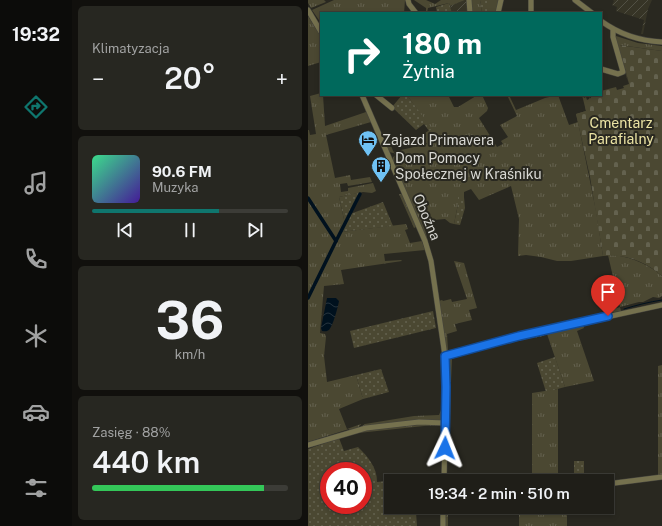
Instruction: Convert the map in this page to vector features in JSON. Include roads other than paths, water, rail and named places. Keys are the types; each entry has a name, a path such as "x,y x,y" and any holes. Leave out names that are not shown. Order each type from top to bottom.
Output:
{"street":[{"path":"469,0 470,12"},
{"path":"498,12 501,0"},
{"path":"531,0 531,12"},
{"path":"575,0 591,12"},
{"path":"408,1 415,12"},
{"path":"308,10 320,30"},
{"path":"602,22 613,29 640,39 662,42"},
{"path":"602,69 618,74 623,72 613,37 613,29"},
{"name":"Oboźna","path":"362,96 428,251 445,356 446,423 444,474"},
{"path":"377,96 392,108"},
{"path":"445,356 526,335 662,305"},
{"path":"308,445 366,428 419,422 446,423"},
{"path":"614,483 662,477"},
{"path":"443,514 443,526"}],"water":[{"path":"327,298 336,298 339,301 331,328 327,331 322,331 321,328"}],"waterway":[{"path":"336,241 360,194"},
{"path":"308,198 336,241 308,298"},
{"path":"624,309 662,300"},
{"path":"533,329 567,321"}],"place":[{"name":"Zajazd Primavera","path":"368,157"},
{"name":"Dom Pomocy Społecznej w Kraśniku","path":"381,183"}],"park label":[{"name":"Cmentarz Parafialny","path":"621,132"}]}
